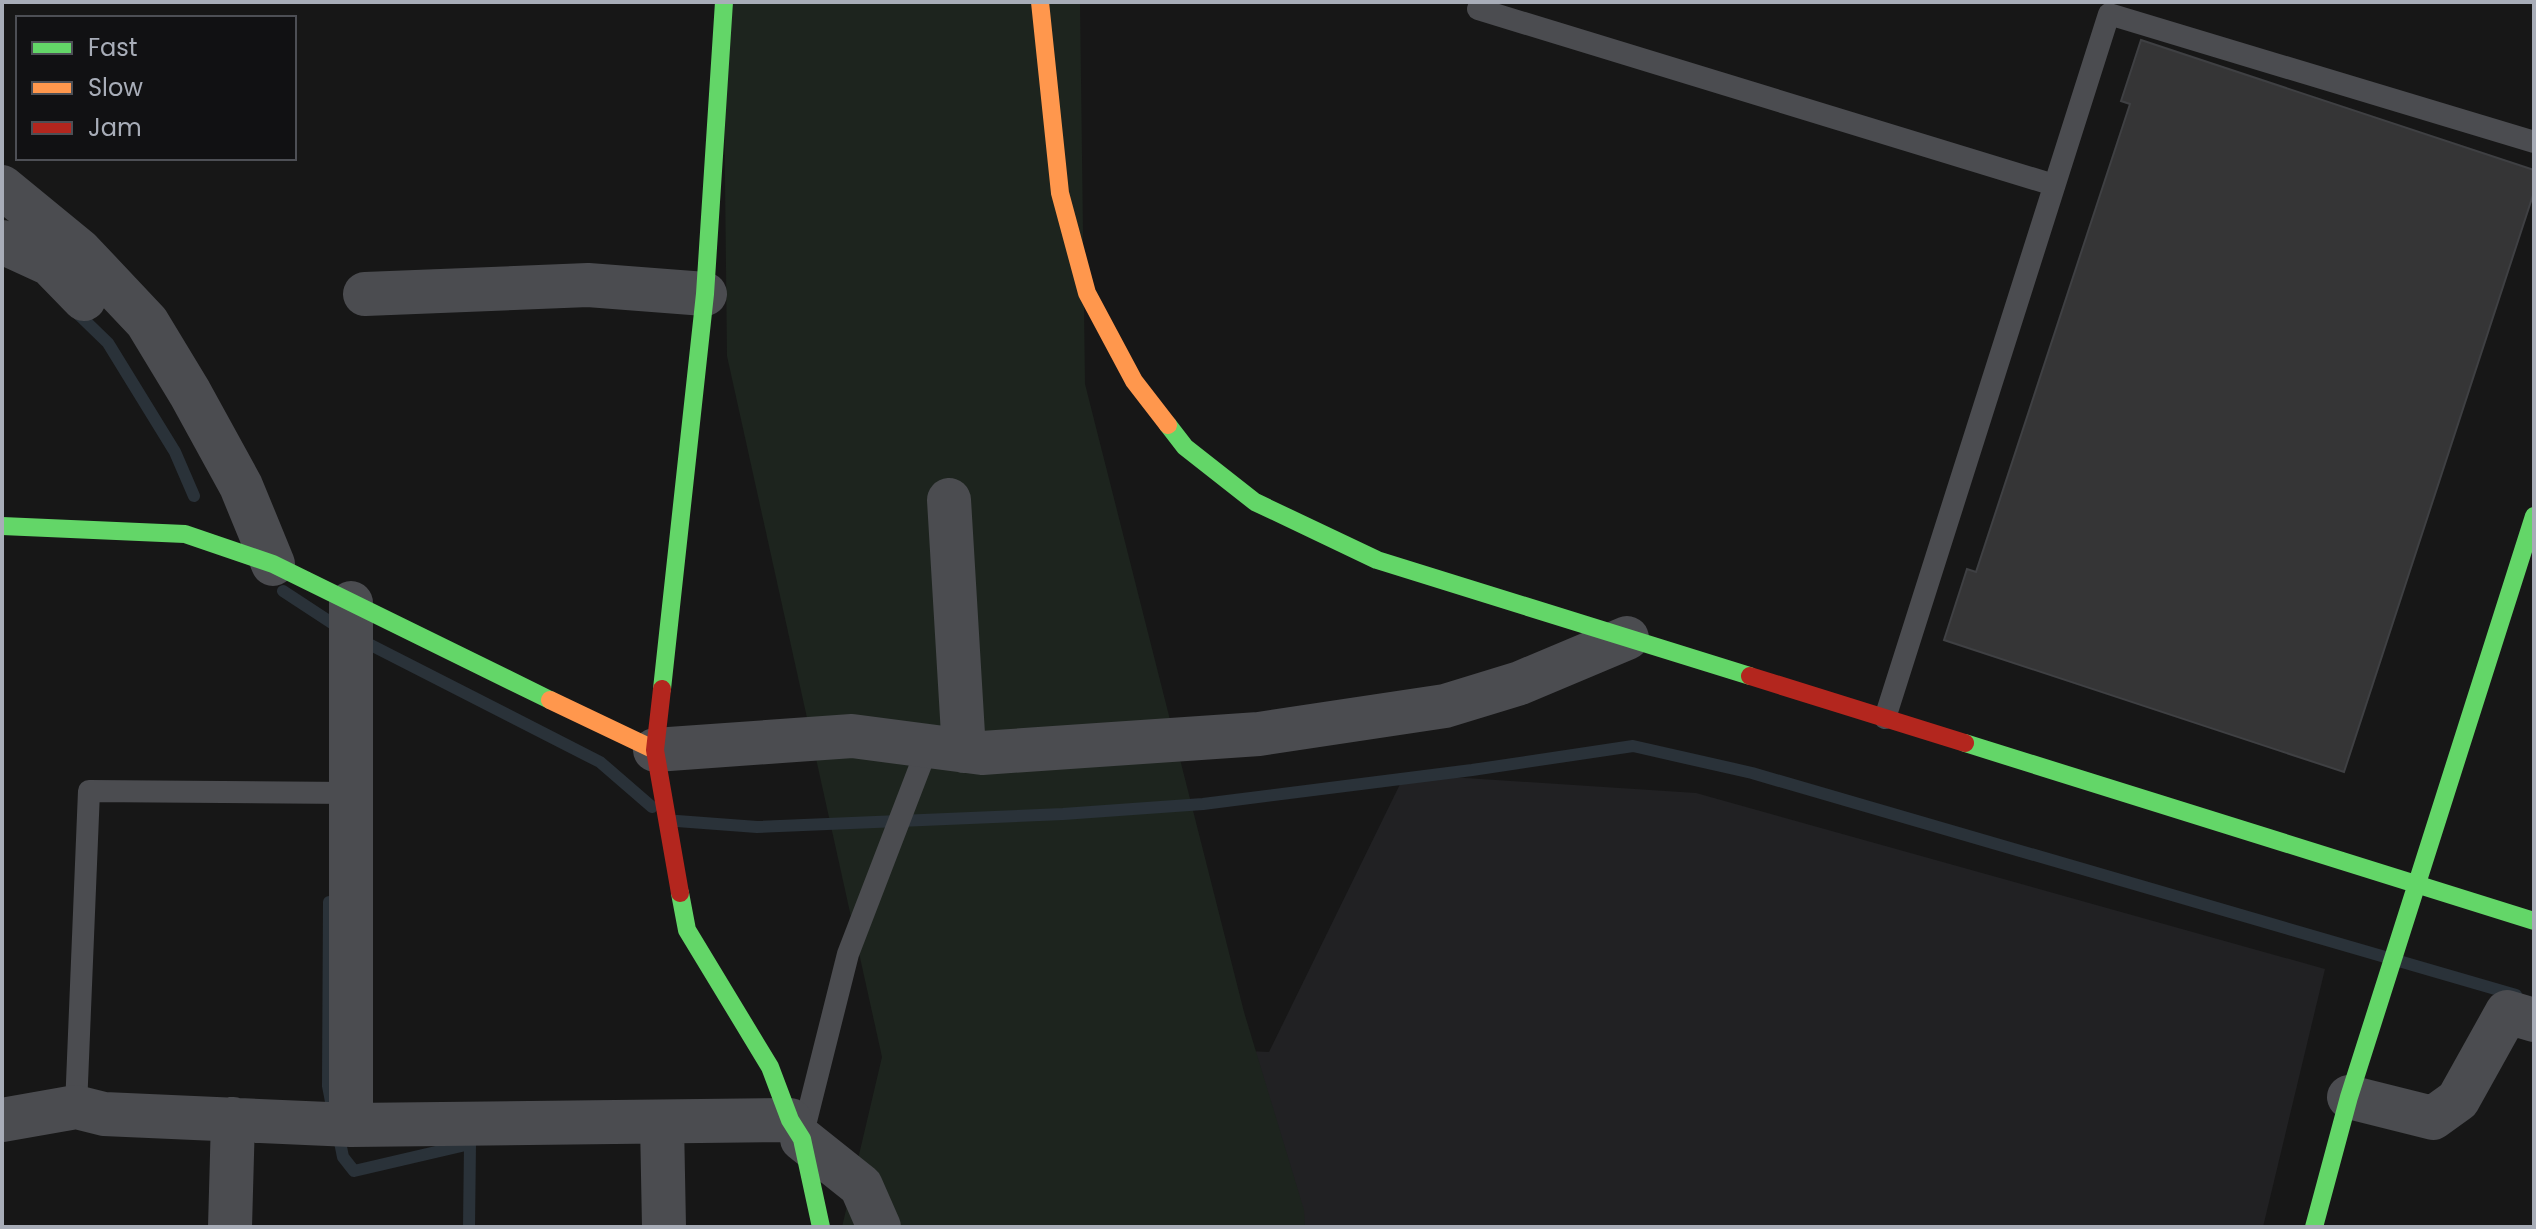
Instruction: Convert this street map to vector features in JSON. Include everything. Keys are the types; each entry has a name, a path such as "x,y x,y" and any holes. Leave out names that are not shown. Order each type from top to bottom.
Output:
{"street":[{"path":"724,2 705,294 655,750 687,930 770,1067 796,1129 821,1227"},
{"path":"1040,2 1060,193 1087,293 1134,381 1185,447 1255,502 1377,560 2534,921"},
{"path":"2,187 80,251 147,322 241,486 273,564"},
{"path":"2,242 50,264 128,346 197,455 273,564"},
{"path":"365,294 588,285 705,294"},
{"path":"946,749 949,500"},
{"path":"2314,1227 2349,1097 2534,516"},
{"path":"2,526 185,534 273,564 655,750 852,736 982,753 1259,734 1445,706 1520,683 1627,638"},
{"path":"351,603 351,1125"},
{"path":"2349,1097 2433,1118 2458,1100 2507,1012 2534,1020"},
{"path":"2,1120 76,1107 104,1114 351,1125 662,1123 796,1129 861,1186 879,1227"},
{"path":"230,1227 233,1119"},
{"path":"662,1123 664,1227"}],"lane":[{"path":"1481,2 1478,9 2054,185"},
{"path":"1885,718 2109,14 2534,142"},
{"path":"796,1129 848,954 946,749"},
{"path":"76,1107 89,791 351,793"}],"shaded area":[{"path":"723,2 1080,2 1085,384 1244,1012 1304,1210 1305,1227 842,1227 882,1057 727,356"},
{"path":"1405,774 1696,793 2325,969 2263,1227 1123,1227 1136,1046 1269,1052"}],"building":[{"path":"2141,40 2534,170 2534,192 2344,772 1944,640 1967,569 1976,572 2130,104 2121,101"}],"waterway":[{"path":"73,309 108,343 175,452 194,496"},
{"path":"283,591 341,629"},
{"path":"361,640 600,762 652,807"},
{"path":"677,821 757,827 1063,814 1203,804 1633,746 1752,773 2516,995"},
{"path":"329,902 328,1086 332,1107"},
{"path":"338,1132 343,1157 354,1171 470,1144 469,1227"}],"traffic: fast":[{"path":"662,689 705,294 724,2"},
{"path":"1168,425 1185,447 1255,502 1377,560 1750,676"},
{"path":"2314,1227 2349,1097 2534,516"},
{"path":"2,526 185,534 273,564 550,700"},
{"path":"1965,743 2534,921"},
{"path":"680,893 687,930 770,1067 790,1120 802,1139 821,1227"}],"traffic: slow":[{"path":"1040,2 1060,193 1087,293 1134,381 1168,425"},
{"path":"550,700 655,750"}],"traffic: jam":[{"path":"1750,676 1965,743"},
{"path":"662,689 655,750 680,893"}]}
